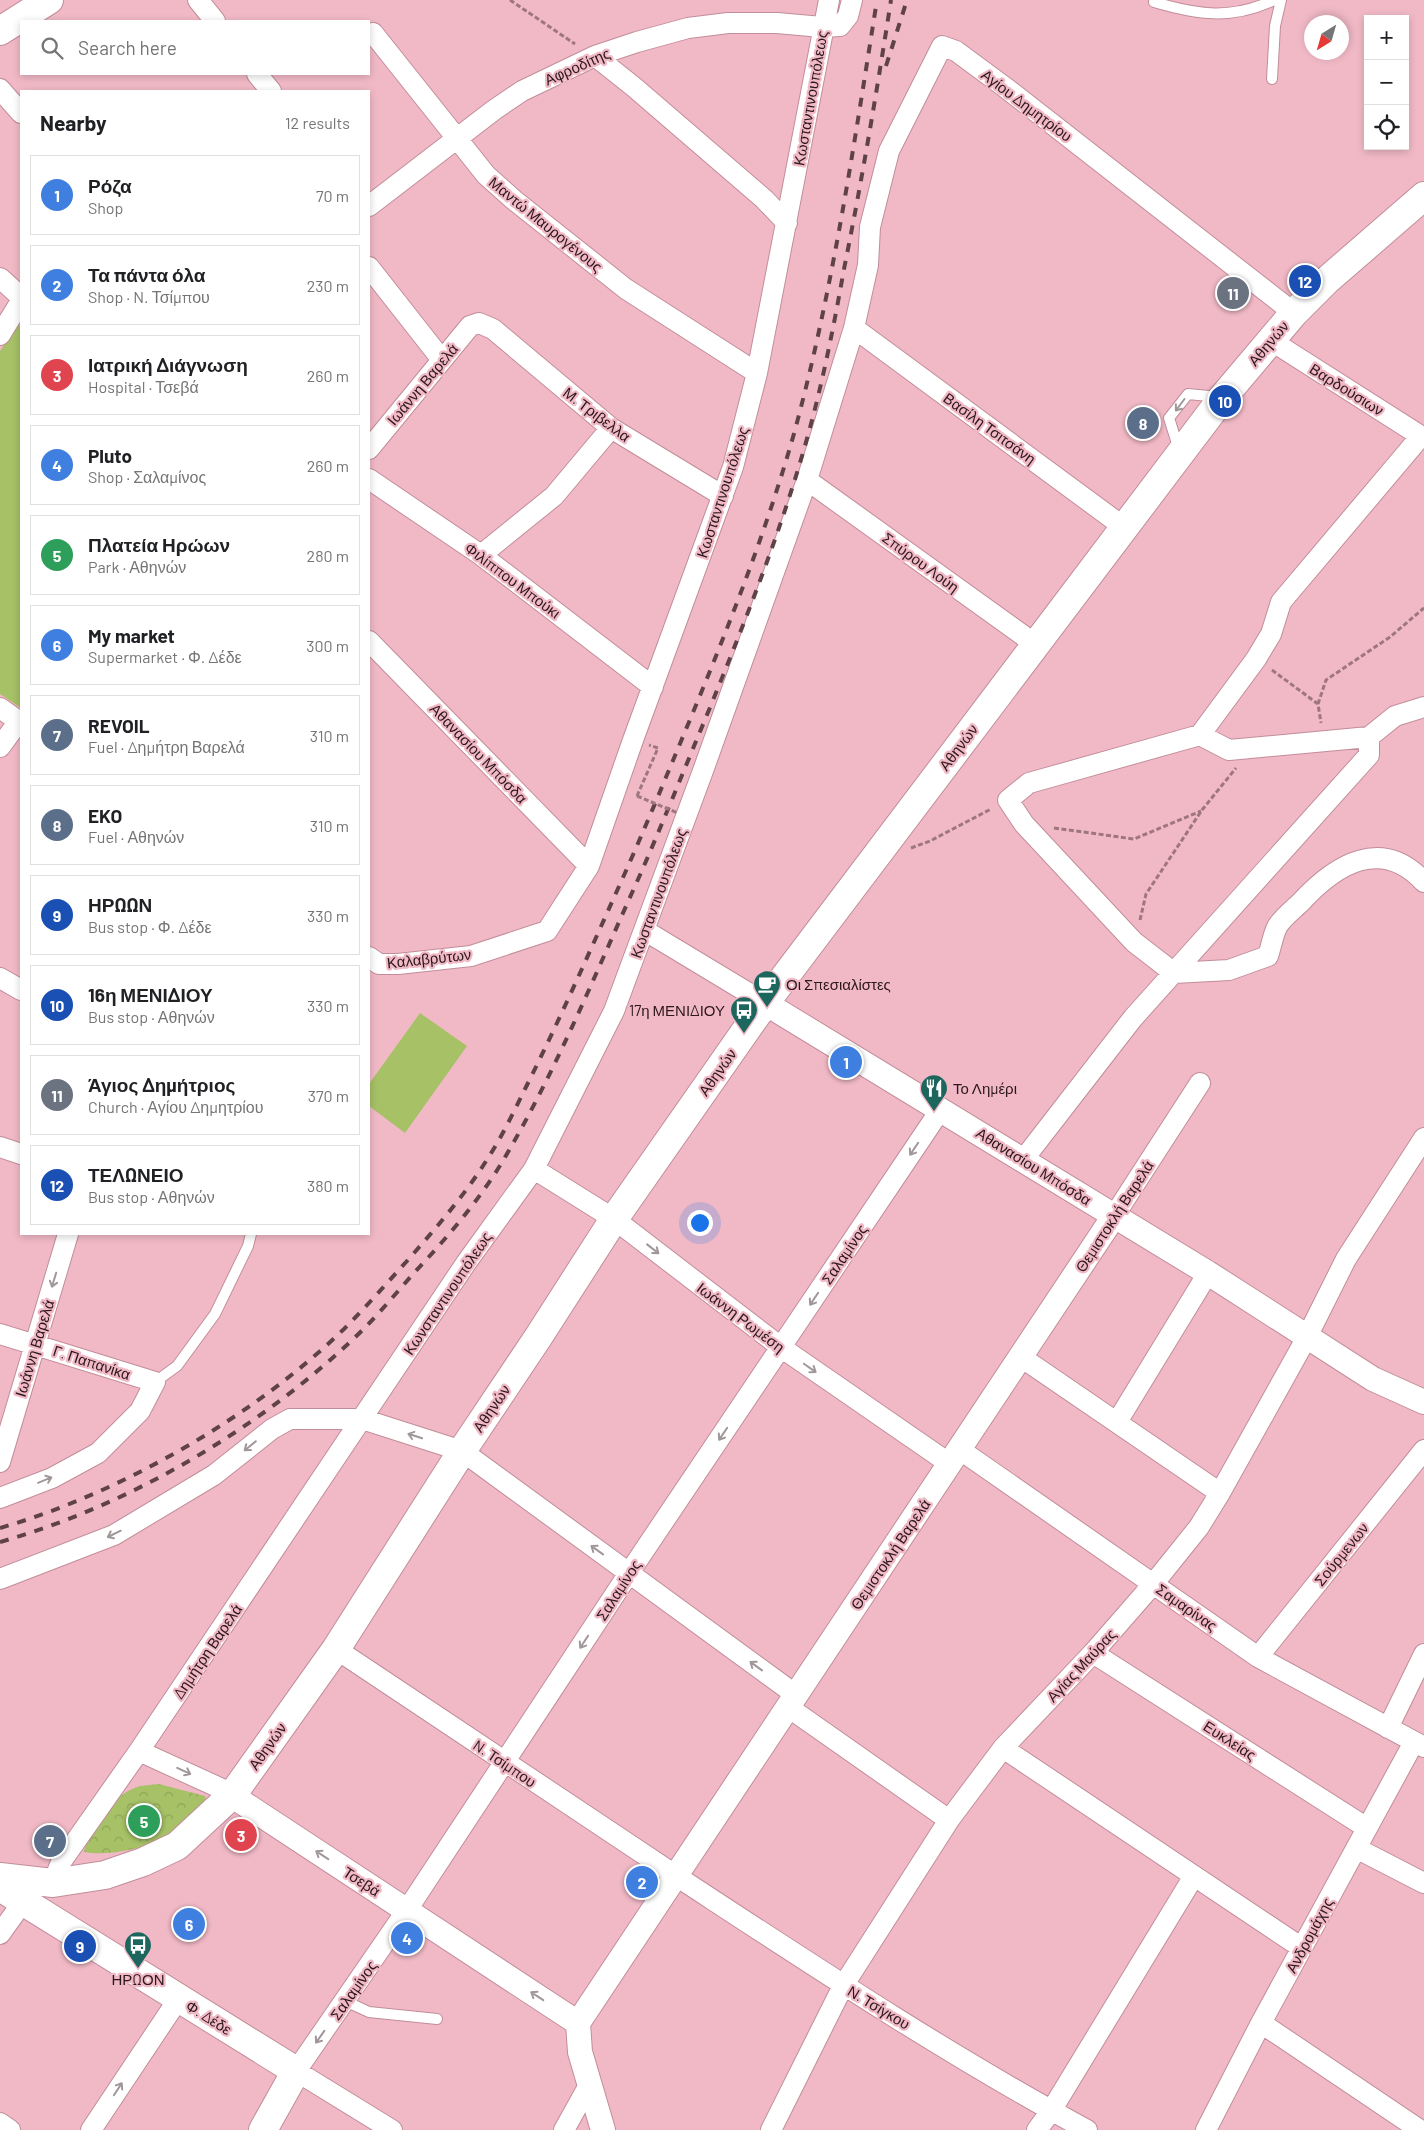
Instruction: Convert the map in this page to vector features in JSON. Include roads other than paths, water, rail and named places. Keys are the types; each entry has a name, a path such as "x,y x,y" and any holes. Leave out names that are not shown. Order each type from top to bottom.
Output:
{"main road":[{"path":"0,31 49,0"},
{"name":"Αθηνών","path":"0,1877 38,1889 84,1880 143,1862 170,1849 189,1836 233,1794 336,1649 462,1451 614,1219 765,1003 1035,644 1125,528 1179,453 1270,340 1326,281 1424,196"},
{"path":"66,1924 65,1901 84,1880"},
{"path":"0,1886 38,1889 53,1904 66,1924"},
{"name":"Φ. Δέδε","path":"66,1924 178,1998 296,2071"},
{"path":"263,2130 296,2071"}],"street":[{"path":"198,0 214,20"},
{"name":"Κωσταντινουπόλεως","path":"547,931 589,866 733,467 757,373 787,223 822,27 829,0"},
{"name":"Αφροδίτης","path":"370,205 522,91 595,56 688,28 720,24 776,23 822,27 840,26 845,22 852,0"},
{"name":"Μαντώ Μαυρογένους","path":"373,33 486,175 626,290 757,373"},
{"name":"Αγίου Δημητρίου","path":"868,264 870,227 889,151 942,46 956,51 1006,88 1294,313"},
{"path":"595,56 634,87 757,193 787,223"},
{"path":"258,75 270,90"},
{"path":"0,89 20,112"},
{"name":"Κωσταντινουπόλεως","path":"534,1169 614,1011 704,768 807,480 854,328 868,264"},
{"path":"370,268 442,360"},
{"path":"0,278 20,296"},
{"path":"0,335 20,303"},
{"name":"Ιωάννη Βαρελά","path":"370,448 470,326 478,323"},
{"name":"Μ. Τριβελλα","path":"478,323 493,329 610,428 723,496"},
{"name":"Βασίλη Τσιτσάνη","path":"854,328 1125,528"},
{"name":"Βαρδούσιων","path":"1270,340 1422,437"},
{"path":"482,555 554,496 610,428"},
{"path":"1422,437 1281,602 1270,634 1256,658 1200,735 1029,783 1008,800 1024,824 1134,942 1174,973 1229,970 1268,956 1278,926 1311,891 1338,870 1362,859 1374,857 1400,863 1413,870 1424,882"},
{"name":"Σπύρου Λούη","path":"807,480 1035,644"},
{"name":"Φιλίππου Μπούκι","path":"370,481 482,555 653,687"},
{"name":"Αθανασίου Μπόσδα","path":"370,642 589,866"},
{"path":"1200,735 1229,750 1369,737 1395,716 1424,707"},
{"path":"0,708 20,722 0,747"},
{"path":"1023,1160 1133,1018 1369,754 1369,737"},
{"name":"Αθανασίου Μπόσδα","path":"644,930 941,1108 1208,1273 1373,1380 1424,1402"},
{"name":"Καλαβρύτων","path":"370,958 379,964 398,964 471,956 547,931"},
{"path":"0,978 20,989"},
{"name":"Θεμιστοκλή Βαρελά","path":"578,2023 1021,1357 1200,1083"},
{"name":"Σαλαμίνος","path":"296,2071 407,1910 629,1573 782,1348 941,1108"},
{"name":"Αγίας Μαύρας","path":"771,2130 844,1986 949,1820 1003,1748 1093,1653 1154,1583 1199,1527 1307,1337 1346,1259 1424,1138"},
{"path":"0,1147 20,1154"},
{"name":"Ιωάννη Ρωμέση","path":"534,1169 614,1219 782,1348 955,1456"},
{"name":"Κωνσταντινουπόλεως","path":"362,1419 466,1263 534,1169"},
{"name":"Ιωάννη Βαρελά","path":"0,1462 68,1235"},
{"path":"1117,1422 1208,1273"},
{"name":"Γ. Παπανίκα","path":"0,1334 155,1382"},
{"path":"1021,1357 1220,1493"},
{"path":"0,1498 52,1478 98,1453 140,1411 155,1382"},
{"path":"0,1580 114,1535 214,1475 272,1429 290,1419 362,1419 462,1451 629,1573 792,1701 949,1820"},
{"name":"Δημήτρη Βαρελά","path":"0,1934 62,1862 139,1751 362,1419"},
{"name":"Σούρμενων","path":"1258,1657 1424,1450"},
{"name":"Σαμαρίνας","path":"955,1456 1154,1583 1258,1657 1419,1744"},
{"name":"N. Τσίμπου","path":"336,1649 676,1875"},
{"name":"Ευκλείας","path":"1093,1653 1367,1828"},
{"path":"1388,1728 1424,1654"},
{"name":"Ανδρομάχης","path":"1206,2130 1261,2022 1367,1828 1419,1744"},
{"path":"1003,1748 1302,1948"},
{"name":"Τσεβά","path":"139,1751 233,1794 578,2023"},
{"path":"1356,1848 1424,1883"},
{"name":"Ν. Τσίγκου","path":"676,1875 844,1986 1051,2111 1087,2130"},
{"path":"1037,2130 1051,2111 1194,1876"},
{"path":"92,2130 178,1998"},
{"path":"1261,2022 1420,2130"},
{"path":"578,2023 580,2052 603,2130"},
{"name":"Φ. Δέδε","path":"296,2071 392,2130"},
{"path":"564,2130 589,2085"},
{"path":"0,2123 10,2130"}],"lane":[{"path":"1154,2 1190,13 1213,15 1256,9 1274,0"},
{"path":"1272,79 1274,26 1281,0"},
{"path":"155,1382 177,1366 214,1314 248,1246 251,1235"},
{"path":"345,2001 369,2012 437,2019"}],"railway":[{"path":"0,1528 92,1495 138,1473 227,1421 269,1392 344,1329 418,1249 470,1185 499,1140 565,1006 643,832 722,641 749,572 773,501 795,430 821,324 842,216 877,0"},
{"path":"0,1542 47,1527 141,1487 186,1463 271,1407 311,1376 374,1318 460,1221 482,1193 501,1164 558,1058 640,875 709,710 763,574 787,505 808,435 828,353 863,169 891,0"},
{"path":"886,66 907,0"}],"place":[{"name":"ΤΕΛΩΝΕΙΟ","path":"1305,281"},
{"name":"Άγιος Δημήτριος","path":"1233,293"},
{"name":"16η ΜΕΝΙΔΙΟΥ","path":"1225,401"},
{"name":"EKO","path":"1143,423"},
{"name":"Οι Σπεσιαλίστες","path":"767,1008"},
{"name":"17η ΜΕΝΙΔΙΟΥ","path":"744,1034"},
{"name":"Ρόζα","path":"846,1062"},
{"name":"Το Λημέρι","path":"934,1112"},
{"name":"Πλατεία Ηρώων","path":"144,1821"},
{"name":"Ιατρική Διάγνωση","path":"241,1835"},
{"name":"REVOIL","path":"50,1841"},
{"name":"Τα πάντα όλα","path":"642,1882"},
{"name":"My market","path":"189,1924"},
{"name":"Pluto","path":"407,1938"},
{"name":"ΗΡΩΩΝ","path":"80,1946"},
{"name":"ΗΡΩΟΝ","path":"138,1969"}]}
